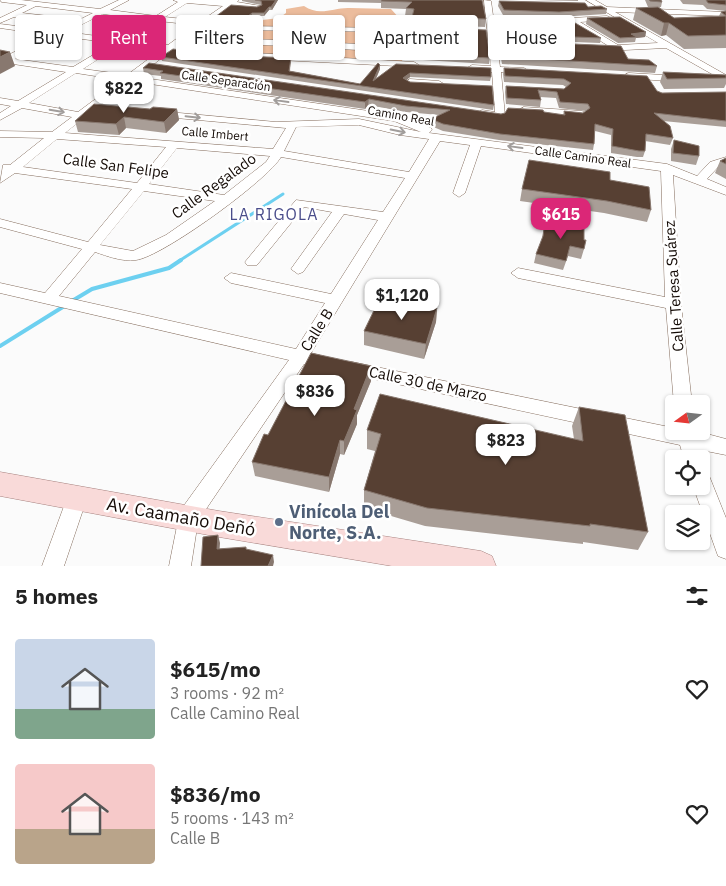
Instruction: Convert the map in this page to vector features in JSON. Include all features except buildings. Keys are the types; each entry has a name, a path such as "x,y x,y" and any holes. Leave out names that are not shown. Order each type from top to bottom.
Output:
{"main road":[{"name":"Av. Caamaño Deñó","path":"0,484 188,518 397,560 481,566"}],"street":[{"path":"2,0 38,2 130,15"},
{"path":"72,8 90,0"},
{"path":"82,22 125,0"},
{"path":"176,0 260,3"},
{"path":"163,15 186,0"},
{"path":"488,16 483,1 497,2"},
{"path":"0,21 38,2"},
{"path":"213,15 232,2"},
{"path":"252,14 260,3"},
{"path":"594,4 685,9 726,14"},
{"path":"594,4 726,80"},
{"path":"12,14 23,15"},
{"path":"575,20 618,18"},
{"path":"575,21 618,48"},
{"path":"263,25 355,28"},
{"path":"0,26 15,28"},
{"path":"263,42 355,47"},
{"path":"0,179 79,114 130,79 176,43"},
{"path":"594,48 666,44"},
{"path":"166,48 176,49"},
{"path":"3,59 15,54"},
{"path":"263,56 417,65 410,82 408,96"},
{"name":"Calle Separación","path":"3,59 72,71 372,114 399,114 437,136"},
{"path":"0,118 92,59"},
{"path":"496,60 497,87 506,111"},
{"path":"150,64 168,66"},
{"path":"459,67 535,71"},
{"path":"621,76 652,81 688,79"},
{"path":"707,80 726,80"},
{"path":"410,82 448,85"},
{"path":"0,101 79,114"},
{"path":"92,106 112,108"},
{"path":"324,122 330,108"},
{"path":"472,112 506,111 582,114"},
{"name":"Camino Real","path":"150,113 256,124 359,122 400,132 437,136"},
{"path":"359,122 362,117 372,114"},
{"name":"Calle Regalado","path":"92,246 121,255 136,256 170,238 228,198 271,164 293,124"},
{"name":"Calle Imbert","path":"0,134 53,135 277,153 412,176"},
{"name":"Calle Camino Real","path":"437,136 667,168 726,191"},
{"name":"Calle B","path":"188,518 300,357 437,136"},
{"path":"459,193 477,142"},
{"path":"0,288 52,299 92,246 175,144"},
{"path":"700,180 711,166 718,161 726,160"},
{"name":"Calle San Felipe","path":"0,166 228,198"},
{"name":"Calle Teresa Suárez","path":"667,168 673,304 682,395"},
{"path":"252,262 301,203 387,217"},
{"path":"298,269 341,209"},
{"path":"0,223 92,246"},
{"path":"518,274 673,304"},
{"path":"231,278 335,300"},
{"name":"Calle 30 de Marzo","path":"52,299 300,357 665,430"},
{"name":"Calle 30 de Marzo","path":"704,440 726,447"},
{"path":"707,495 726,548"},
{"path":"53,566 77,498"},
{"path":"180,566 188,518"}],"shaded area":[{"path":"304,6 316,11 344,8 391,9 396,15 355,15 355,59 345,58 345,15 283,15 286,13 286,9"},
{"path":"273,19 273,55 263,55 263,20"}],"waterway":[{"path":"179,261 283,194"},
{"path":"72,301 92,289 169,268 181,260"},
{"path":"0,346 66,305"}],"place":[{"name":"Vinícola Del Norte, S.A.","path":"279,522"}],"district":[{"name":"LA RIGOLA","path":"274,214"}]}
